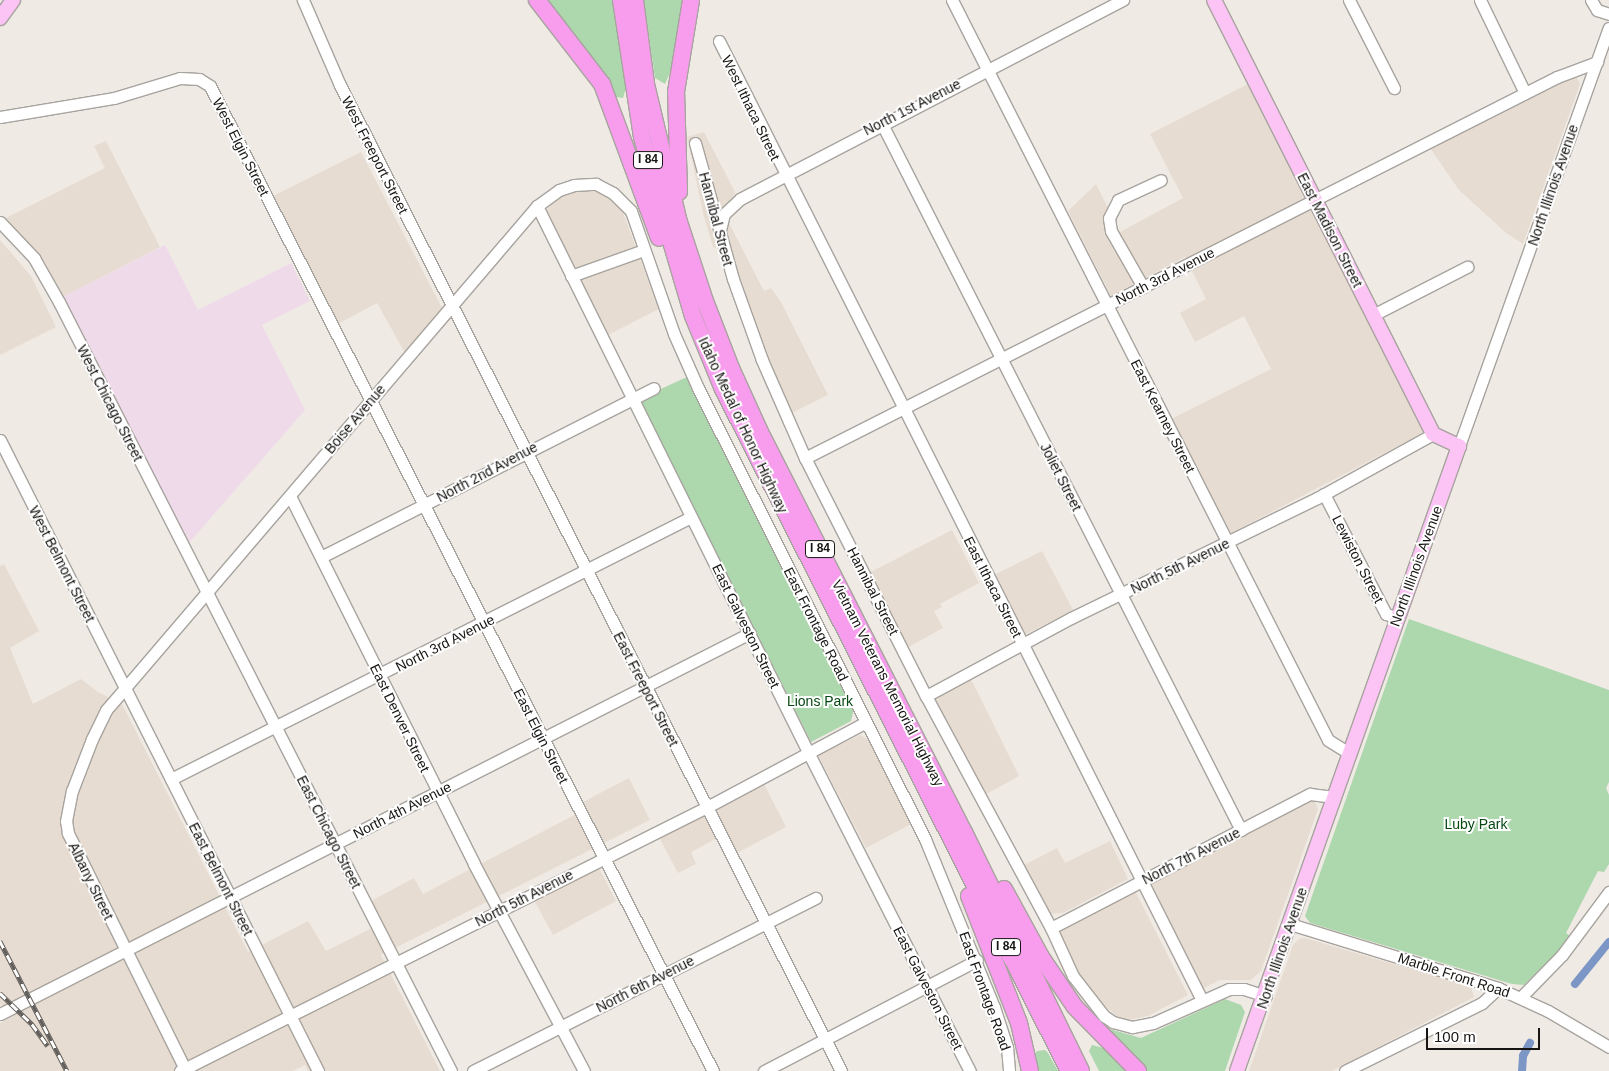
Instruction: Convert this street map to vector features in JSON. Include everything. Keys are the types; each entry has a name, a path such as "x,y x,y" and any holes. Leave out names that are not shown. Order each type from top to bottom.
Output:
{"highway":[{"path":"537,0 602,84 675,284 693,316"},
{"name":"Idaho Medal of Honor Highway","path":"621,0 642,137 693,316 756,459 941,824"},
{"name":"Vietnam Veterans Memorial Highway","path":"635,0 646,84 680,222 705,301 760,432 964,832 1081,1071"},
{"path":"680,222 676,92 691,0"},
{"path":"941,824 1019,1023 1030,1071"},
{"name":"I 84","path":"941,824 1069,1071"},
{"path":"964,832 990,864 1041,957 1075,1007 1138,1071"}],"main road":[{"path":"0,18 13,0"},
{"name":"East Madison Street","path":"1214,0 1433,434"},
{"path":"1433,434 1459,446"},
{"name":"North Illinois Avenue","path":"1237,1071 1266,996 1334,797 1459,446"}],"street":[{"name":"West Freeport Street","path":"303,0 340,85 452,307"},
{"name":"East Kearney Street","path":"952,0 1328,740 1350,754"},
{"name":"North 1st Avenue","path":"719,232 724,214 740,199 1122,0"},
{"path":"1349,0 1394,88"},
{"path":"1480,0 1525,93 1582,65 1597,62"},
{"path":"1591,0 1597,10 1609,14"},
{"name":"North Illinois Avenue","path":"1459,446 1609,28"},
{"name":"West Ithaca Street","path":"719,41 784,175"},
{"name":"West Elgin Street","path":"0,118 114,98 180,78 199,79 210,86 371,400"},
{"name":"North 3rd Avenue","path":"805,458 1525,93"},
{"name":"Joliet Street","path":"882,124 1241,830"},
{"name":"Hannibal Street","path":"695,142 719,232 762,360 805,458 926,696 1051,928 1073,976 1104,1016 1121,1025 1142,1027 1202,1000"},
{"name":"East Ithaca Street","path":"784,175 1202,1000"},
{"path":"1143,287 1111,231 1109,218 1118,200 1161,180"},
{"name":"Boise Avenue","path":"125,688 537,206 559,190 574,185 596,184 604,188"},
{"name":"East Frontage Road","path":"604,188 613,193 631,211 644,250 698,388 925,839 977,960 1007,1047 1009,1071"},
{"name":"East Galveston Street","path":"537,206 808,752 970,1071"},
{"name":"West Chicago Street","path":"0,222 34,258 59,302 207,593"},
{"path":"571,276 644,250"},
{"path":"1372,316 1467,267"},
{"name":"East Freeport Street","path":"452,307 841,1071"},
{"name":"North 2nd Avenue","path":"320,556 424,505 632,397 654,388"},
{"name":"East Elgin Street","path":"371,400 713,1071"},
{"name":"North 5th Avenue","path":"926,696 1022,644 1324,494 1433,434"},
{"name":"West Belmont Street","path":"0,440 125,688"},
{"name":"Lewiston Street","path":"1324,494 1386,614 1398,618"},
{"name":"East Denver Street","path":"290,496 437,792 562,1026 584,1071"},
{"name":"North 3rd Avenue","path":"171,779 485,623 691,517"},
{"name":"East Chicago Street","path":"207,593 451,1071"},
{"name":"North 4th Avenue","path":"0,1014 750,633"},
{"name":"East Belmont Street","path":"125,688 318,1071"},
{"name":"Albany Street","path":"125,688 106,710 92,739 72,791 66,821 68,833 184,1070"},
{"name":"North 5th Avenue","path":"184,1070 289,1015 707,807 866,722"},
{"name":"North 7th Avenue","path":"1051,928 1310,794 1334,797"},
{"path":"1520,997 1562,955 1609,892"},
{"name":"North 6th Avenue","path":"473,1071 765,922 816,898"},
{"name":"Marble Front Road","path":"1290,924 1498,988 1520,997 1609,1047"},
{"path":"764,1071 927,988 977,960"},
{"path":"1345,1071 1482,1003 1498,988"},
{"path":"1202,1000 1229,989 1244,989 1266,996"}],"shaded area":[{"path":"1571,76 1577,78 1580,84 1523,244 1505,232 1459,190 1430,148"},
{"path":"1248,84 1425,432 1231,533 1171,419 1271,369 1244,316 1195,342 1180,313 1206,299 1185,257 1111,296 1068,211 1096,184 1120,232 1183,198 1150,134"},
{"path":"704,132 735,192 728,221 764,291 771,288 781,302 828,395 788,415 727,253 713,247 704,217 687,137"},
{"path":"106,141 160,247 63,297 46,264 6,218 105,168 94,146"},
{"path":"361,152 442,308 405,353 377,303 334,326 269,198"},
{"path":"589,189 611,198 622,210 659,309 606,336 545,211 564,194"},
{"path":"0,240 31,276 56,327 0,355"},
{"path":"165,245 198,310 291,263 310,301 262,325 305,410 188,544 63,297"},
{"path":"952,530 979,583 940,604 942,607 934,611 943,628 905,649 867,574"},
{"path":"1042,551 1073,610 1020,637 990,577"},
{"path":"4,564 39,631 10,648 33,704 81,679 98,692 122,704 248,952 308,921 326,951 380,924 369,902 414,878 423,894 584,810 581,803 629,778 650,820 381,955 440,1071 308,1071 305,1065 293,1071 0,1071 0,1023 17,1014 0,1004 0,566"},
{"path":"970,677 1019,776 983,796 934,700 936,696"},
{"path":"860,735 869,740 911,824 866,848 818,755"},
{"path":"763,782 786,827 737,853 727,833 691,852 696,864 678,873 660,839"},
{"path":"1315,801 1318,809 1261,971 1251,980 1220,980 1202,989 1148,884 1308,802"},
{"path":"1110,841 1128,879 1063,913 1046,914 1020,867 1057,848 1065,863"},
{"path":"599,868 616,901 553,935 535,902"},
{"path":"1134,889 1188,995 1148,1016 1129,1020 1118,1017 1102,1004 1074,967 1058,934 1059,929"},
{"path":"1305,938 1471,987 1474,997 1332,1071 1249,1071 1293,945 1299,939"}],"green space":[{"path":"546,0 615,0 627,84 623,98 616,97"},
{"path":"644,0 683,0 672,68 665,84 655,78"},
{"name":"Lions Park","path":"687,377 854,709 851,721 811,742 639,399"},
{"name":"Luby Park","path":"1409,619 1609,690 1609,782 1606,788 1609,795 1609,864 1604,872 1598,871 1566,933 1572,937 1524,985 1512,984 1310,923 1305,916"},
{"path":"1225,999 1241,1005 1245,1012 1225,1071 1146,1071 1106,1028 1141,1038"},
{"path":"1092,1045 1103,1048 1128,1071 1099,1071 1089,1051"},
{"path":"1045,1050 1058,1071 1037,1071 1034,1055 1037,1051"}],"waterway":[{"path":"1575,984 1609,942"},
{"path":"1522,1071 1523,1056 1530,1043"}],"railway":[{"path":"0,941 67,1071"},
{"path":"0,993 32,1024 48,1046"}]}
